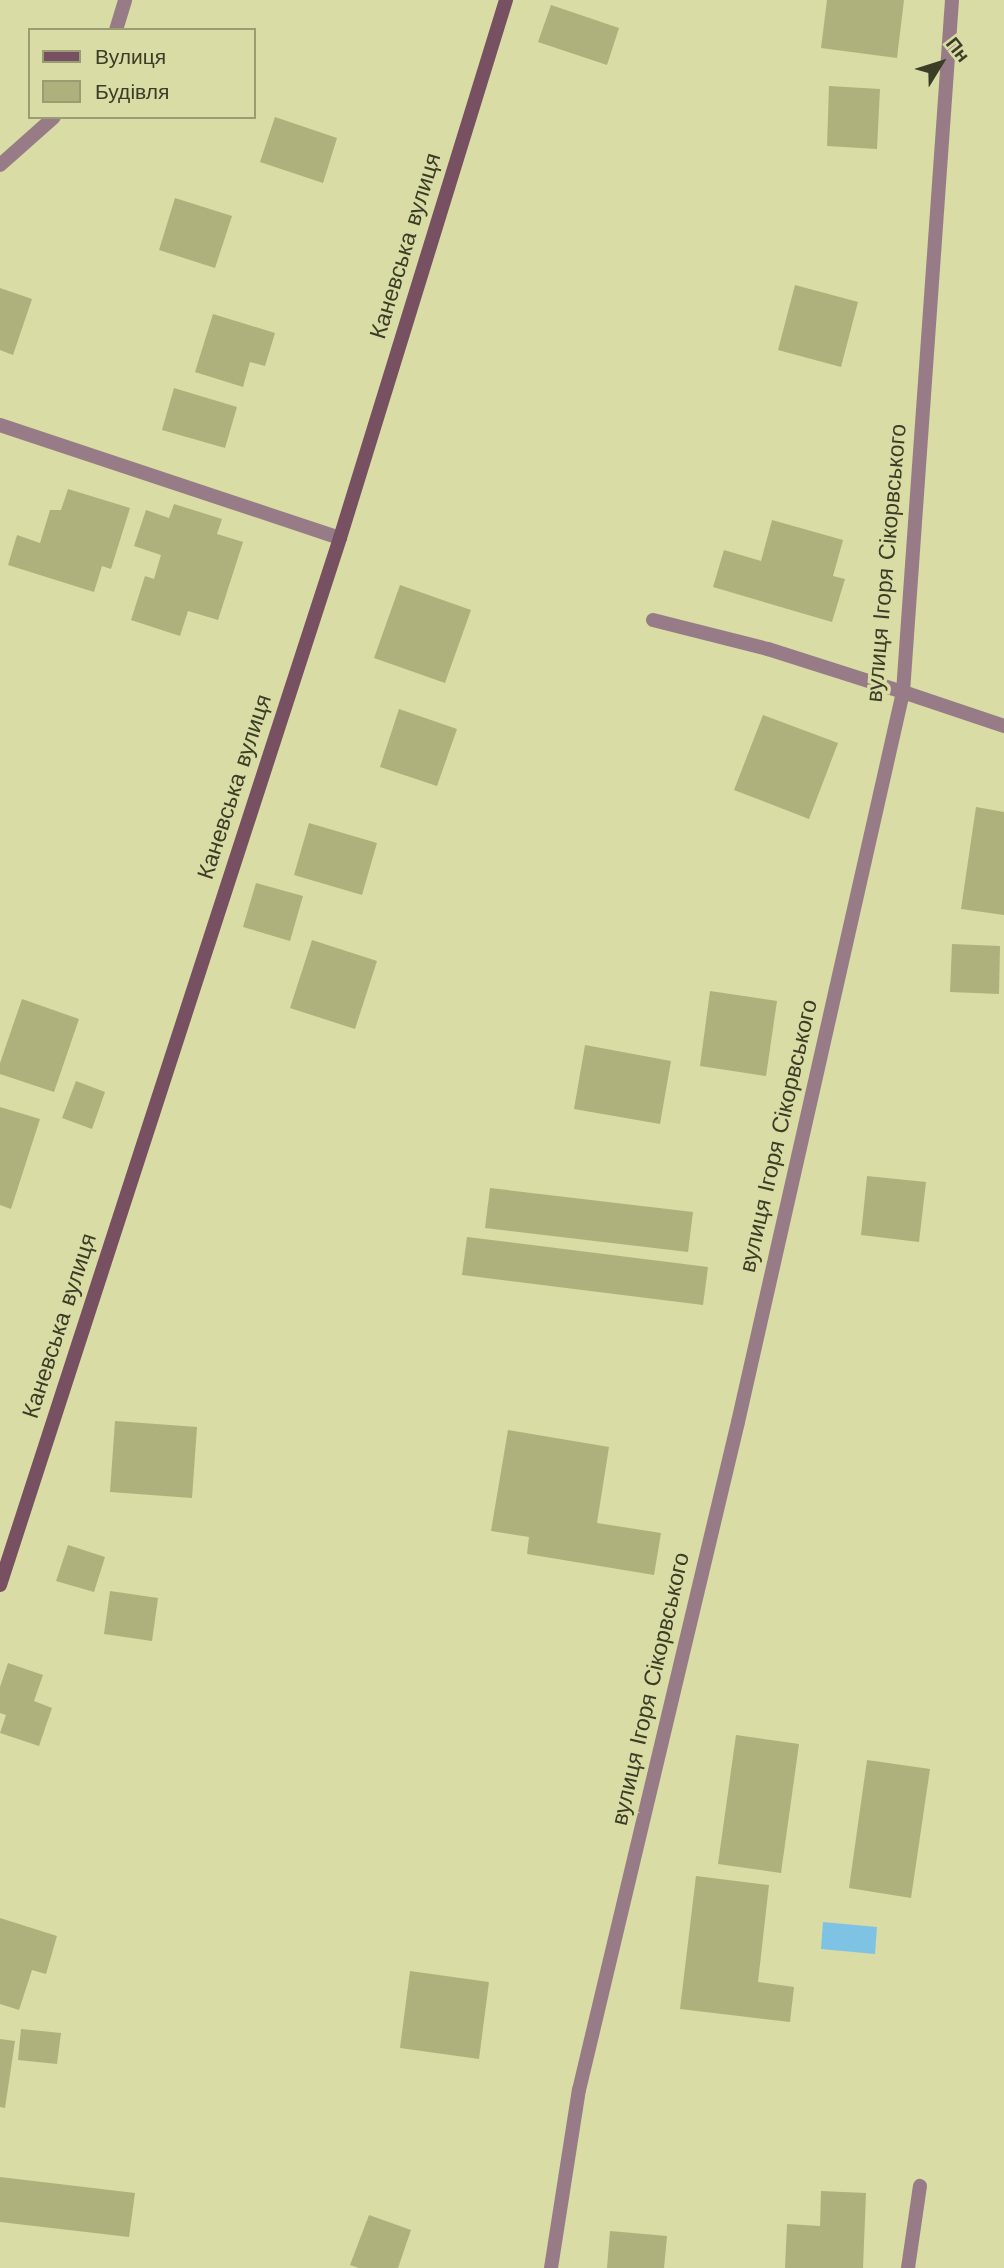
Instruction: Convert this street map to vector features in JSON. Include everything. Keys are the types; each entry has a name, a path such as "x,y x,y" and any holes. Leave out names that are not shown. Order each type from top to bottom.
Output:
{"street":[{"path":"117,28 125,0"},
{"name":"Каневська вулиця","path":"0,1585 340,538 506,0"},
{"name":"вулиця Ігоря Сікорвського","path":"551,2268 579,2090 738,1422 903,692 952,0"},
{"path":"0,165 52,119"},
{"path":"0,425 340,538"},
{"path":"653,620 768,649 1004,726"},
{"path":"908,2268 920,2186"}],"water":[{"path":"823,1922 877,1927 875,1954 821,1949"}],"building":[{"path":"827,0 904,0 897,58 821,48"},
{"path":"551,5 619,28 607,65 538,42"},
{"path":"829,86 880,89 877,149 827,146"},
{"path":"275,117 337,138 323,183 260,162"},
{"path":"175,198 232,216 215,268 159,250"},
{"path":"795,285 858,302 841,367 778,350"},
{"path":"0,288 32,299 13,355 0,350"},
{"path":"213,314 275,333 265,366 250,362 243,387 195,372"},
{"path":"174,388 237,407 225,448 162,430"},
{"path":"68,489 130,508 111,569 102,566 94,592 8,565 17,535 40,543 50,510 61,510"},
{"path":"174,504 222,519 217,534 243,542 218,620 188,611 180,636 131,620 145,576 154,579 161,555 134,546 146,510 169,518"},
{"path":"772,520 843,540 833,576 845,579 832,622 713,587 724,550 761,561"},
{"path":"400,585 471,610 445,683 374,658"},
{"path":"399,709 457,729 437,786 380,767"},
{"path":"763,715 838,743 809,819 734,790"},
{"path":"976,807 1004,812 1004,915 961,909"},
{"path":"309,823 377,843 362,895 294,875"},
{"path":"256,883 303,896 290,941 243,927"},
{"path":"312,940 377,961 355,1029 290,1008"},
{"path":"952,944 1000,946 999,994 950,992"},
{"path":"710,991 777,1001 766,1076 700,1066"},
{"path":"22,999 79,1019 54,1092 0,1074 0,1063"},
{"path":"585,1045 671,1061 660,1124 574,1109"},
{"path":"76,1081 105,1092 92,1129 62,1118"},
{"path":"0,1107 40,1119 11,1209 0,1205"},
{"path":"867,1176 926,1182 919,1242 861,1235"},
{"path":"490,1188 693,1212 688,1252 485,1228"},
{"path":"467,1237 708,1267 703,1305 462,1275"},
{"path":"115,1421 197,1427 192,1498 110,1492"},
{"path":"508,1430 609,1447 597,1523 661,1533 654,1575 527,1554 529,1537 491,1531"},
{"path":"68,1545 105,1557 94,1592 56,1581"},
{"path":"110,1591 158,1598 152,1641 104,1634"},
{"path":"8,1663 43,1675 34,1701 52,1708 39,1746 0,1733 6,1715 0,1713 0,1687"},
{"path":"736,1735 799,1744 781,1873 718,1864"},
{"path":"867,1760 930,1769 911,1898 849,1888"},
{"path":"696,1876 769,1885 758,1982 794,1987 790,2022 680,2009"},
{"path":"0,1918 57,1936 46,1974 32,1970 19,2010 0,2004"},
{"path":"410,1971 489,1982 479,2059 400,2048"},
{"path":"21,2029 61,2033 57,2064 18,2060"},
{"path":"0,2039 15,2041 5,2108 0,2107"},
{"path":"0,2177 135,2193 129,2237 0,2222"},
{"path":"821,2191 866,2193 863,2268 785,2268 787,2224 820,2226"},
{"path":"369,2215 411,2230 398,2268 359,2268 350,2265"},
{"path":"610,2231 667,2236 664,2268 607,2268"}]}
